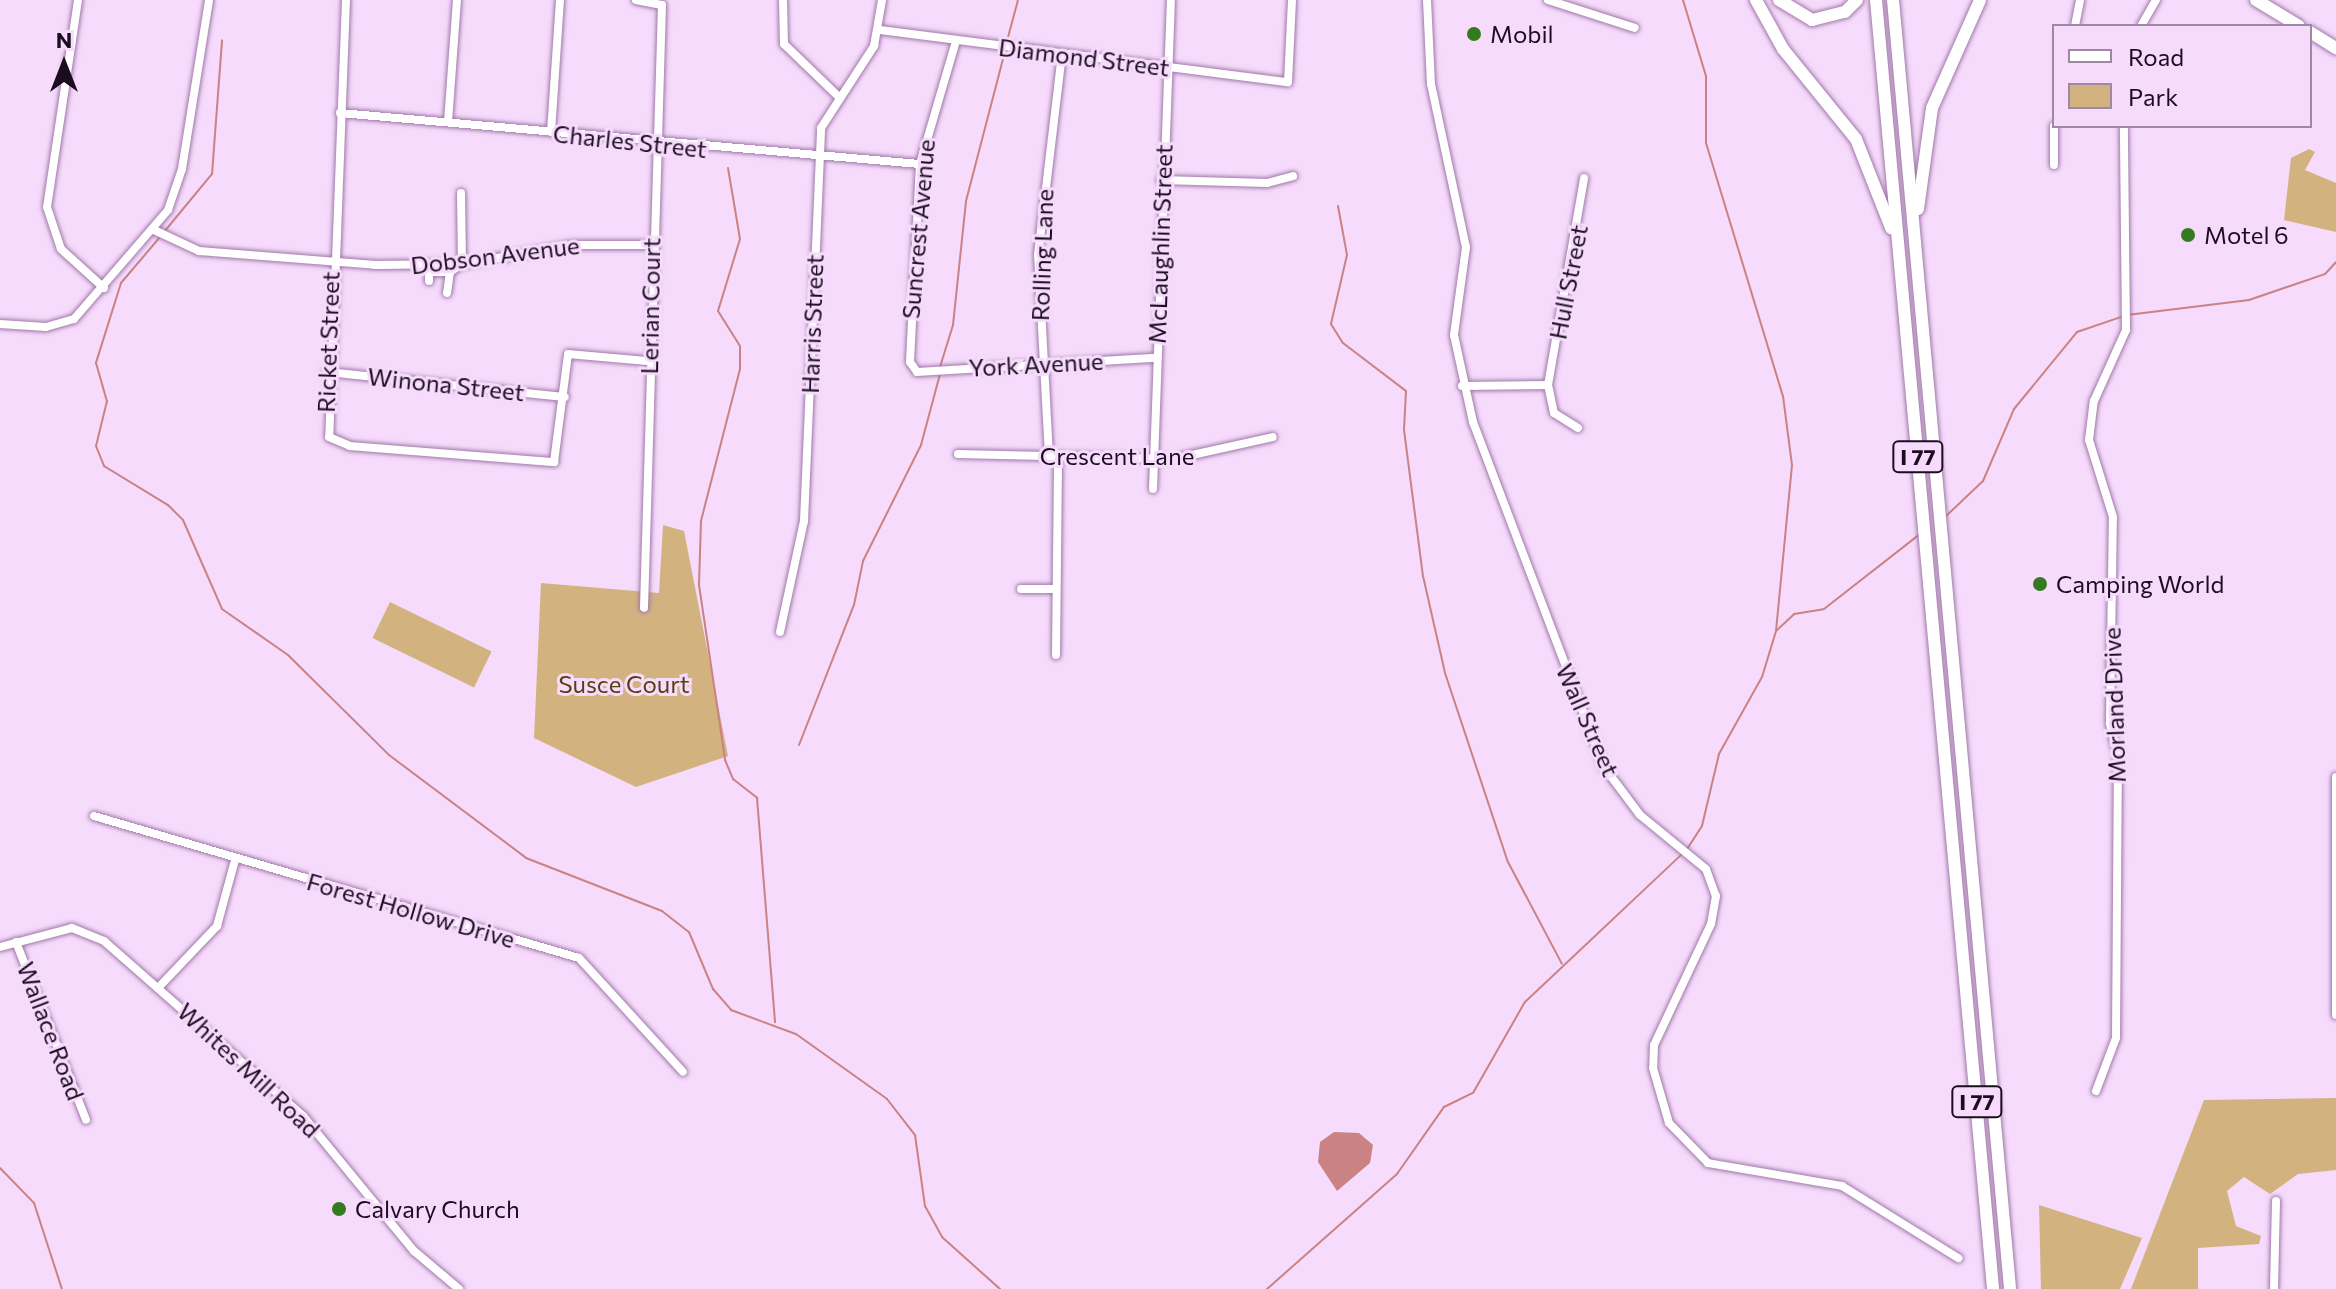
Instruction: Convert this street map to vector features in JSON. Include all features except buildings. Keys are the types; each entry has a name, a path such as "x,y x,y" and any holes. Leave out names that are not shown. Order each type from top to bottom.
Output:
{"highway":[{"path":"1756,0 1783,49 1832,105 1873,167 1891,229 1912,396"},
{"path":"1779,0 1812,20 1845,12 1857,0"},
{"name":"I 77","path":"1876,0 1993,1289"},
{"name":"I 77","path":"1893,0 2010,1289"},
{"path":"1923,328 1918,207 1925,140 1942,77 1980,0"},
{"path":"2256,0 2296,24"},
{"path":"2312,33 2336,48"}],"street":[{"path":"78,0 47,207 61,249 104,288"},
{"path":"0,324 61,325 104,288 154,230 182,169 209,0"},
{"name":"Ricket Street","path":"346,0 331,261 326,432 350,446 554,462 565,397"},
{"path":"448,122 457,0"},
{"path":"551,132 560,0"},
{"name":"Lerian Court","path":"636,0 662,5 647,361 644,608"},
{"path":"783,0 784,44 840,98"},
{"path":"880,30 882,0"},
{"name":"McLaughlin Street","path":"1153,489 1161,180 1171,0"},
{"name":"Diamond Street","path":"880,30 1288,82 1292,0"},
{"name":"Wall Street","path":"1427,0 1431,84 1466,247 1454,335 1462,386 1604,767 1640,815 1713,882 1711,924 1654,1045 1658,1091 1678,1140 1708,1163 1842,1186 1958,1258"},
{"path":"1548,0 1635,28"},
{"path":"2075,24 2080,0"},
{"path":"2142,24 2156,0"},
{"name":"Harris Street","path":"780,632 804,521 821,128 880,30"},
{"name":"Suncrest Avenue","path":"917,372 908,353 920,164 956,41"},
{"name":"Rolling Lane","path":"1056,655 1054,456 1040,362 1039,233 1062,55"},
{"name":"Charles Street","path":"340,113 920,164"},
{"path":"2054,128 2054,165"},
{"name":"Morland Drive","path":"2096,1091 2116,1038 2118,756 2110,723 2113,517 2089,440 2094,401 2126,330 2124,128"},
{"path":"1161,180 1267,183 1293,176"},
{"name":"Hull Street","path":"1548,385 1584,178"},
{"path":"429,281 429,272 450,272 462,264 461,193"},
{"name":"Dobson Avenue","path":"154,230 199,251 331,261 462,264 573,245 651,245"},
{"path":"447,293 450,272"},
{"path":"565,397 568,354 647,361"},
{"name":"York Avenue","path":"917,372 1040,362 1156,358"},
{"name":"Winona Street","path":"327,372 565,397"},
{"path":"1462,386 1548,385 1554,413 1578,428"},
{"name":"Crescent Lane","path":"958,454 1154,459 1206,457 1273,437"},
{"path":"1021,589 1056,589"},
{"path":"2336,777 2336,1015"},
{"name":"Forest Hollow Drive","path":"94,816 235,860 579,958 683,1072"},
{"path":"158,988 217,926 235,860"},
{"name":"Whites Mill Road","path":"0,947 54,930 89,931 303,1116 414,1251 459,1289"},
{"name":"Wallace Road","path":"16,942 86,1120"},
{"path":"2274,1289 2276,1201"}],"green space":[{"path":"2309,149 2315,152 2305,170 2336,183 2336,232 2284,220 2291,158"},
{"name":"Susce Court","path":"663,525 684,531 728,756 636,787 534,738 541,583 659,593"},
{"path":"390,602 492,652 474,687 372,638"},
{"path":"2336,1098 2336,1170 2298,1174 2270,1194 2244,1177 2227,1191 2236,1226 2261,1236 2259,1244 2198,1248 2198,1289 2131,1289 2204,1100"},
{"path":"2039,1205 2142,1238 2120,1289 2041,1289"}],"shaded area":[{"path":"1334,1132 1359,1133 1373,1145 1370,1163 1337,1191 1318,1162 1320,1142"}],"waterway":[{"path":"1007,41 1018,0"},
{"path":"1683,0 1706,76 1706,143 1783,396 1792,465 1776,631 1762,677 1719,754 1702,826 1687,849"},
{"path":"164,232 212,174 222,40"},
{"path":"940,367 953,325 966,201 1005,51"},
{"path":"728,168 740,239 718,311 740,346 740,369 701,521 699,585 725,760 733,779 757,798 775,1022"},
{"path":"1338,206 1347,255 1331,324 1343,343 1406,391 1404,430 1423,576 1445,673 1508,862 1562,964"},
{"path":"160,237 121,283 96,363 107,401 96,446 104,466 168,505 183,520 222,609 288,655 389,755 526,858 662,911 689,932 713,989 731,1010 796,1034 887,1099 915,1135 925,1206 942,1237 1000,1289"},
{"path":"2127,315 2249,300 2325,274 2336,262"},
{"path":"1945,517 1983,481 2014,409 2077,332 2121,317"},
{"path":"799,745 854,605 863,561 921,445 940,374"},
{"path":"1776,631 1794,614 1824,609 1920,534"},
{"path":"1267,1289 1397,1174 1444,1107 1473,1093 1525,1002 1682,854"},
{"path":"0,1168 34,1203 62,1289"}],"place":[{"name":"Mobil","path":"1474,34"},
{"name":"Motel 6","path":"2188,235"},
{"name":"Camping World","path":"2040,584"},
{"name":"Calvary Church","path":"339,1209"}]}
